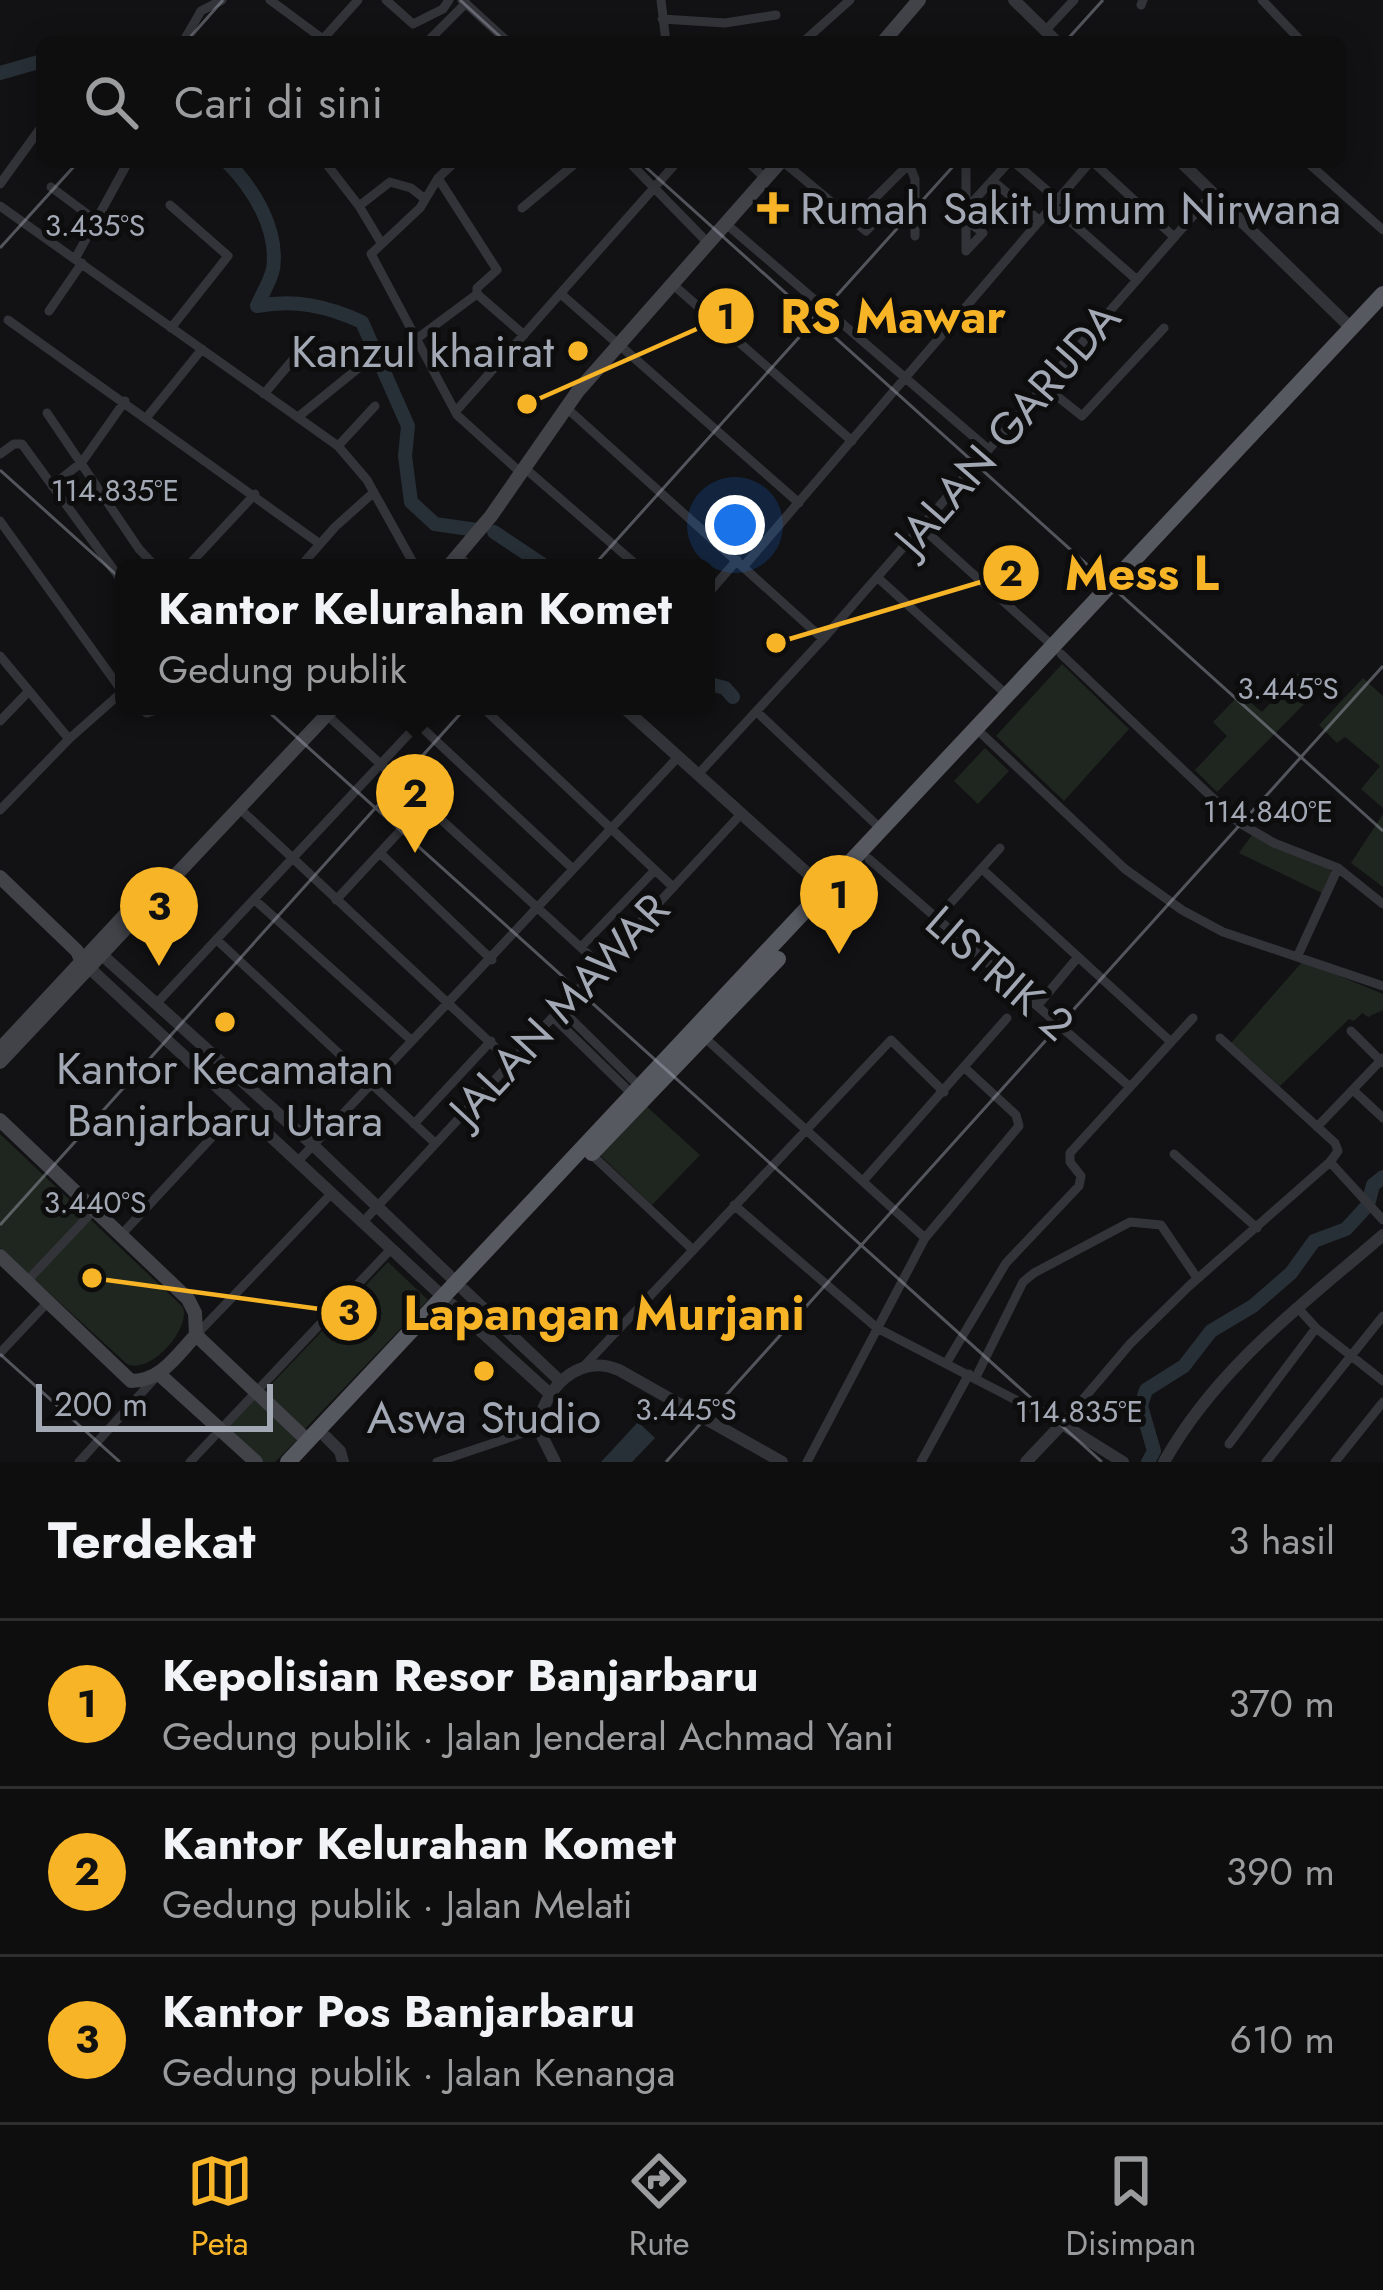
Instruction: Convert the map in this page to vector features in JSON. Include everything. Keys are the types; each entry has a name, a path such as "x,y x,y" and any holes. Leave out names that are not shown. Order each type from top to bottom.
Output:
{"highway":[{"path":"960,752 983,736 1383,294"},
{"path":"453,1293 869,859 1008,695 1057,650 1383,308"},
{"path":"773,956 827,888 925,790"},
{"path":"288,1462 317,1439 636,1090 697,1037"},
{"path":"303,1462 317,1439"}],"main road":[{"path":"888,36 920,0"},
{"path":"900,36 931,0"},
{"path":"465,559 487,534 578,391 780,168"},
{"path":"658,305 678,289 782,168"},
{"path":"524,471 621,347"},
{"path":"0,1062 87,957 319,715"},
{"path":"183,859 239,808 254,786"},
{"path":"2,883 87,957"},
{"path":"0,1049 57,995"},
{"path":"0,1120 193,1306 196,1335 317,1439"},
{"path":"0,1256 131,1381 160,1374 196,1335"},
{"path":"160,1374 256,1462"}],"street":[{"path":"186,36 201,11 222,0"},
{"path":"270,0 288,4 321,36"},
{"path":"328,36 358,0"},
{"path":"386,0 413,24 443,9 449,0"},
{"path":"662,0 665,36"},
{"path":"1014,0 1050,36"},
{"path":"1045,31 1074,0"},
{"path":"1262,0 1296,36"},
{"path":"809,36 847,1"},
{"path":"433,36 464,2 501,36"},
{"path":"662,20 725,23 776,14"},
{"path":"0,184 36,134"},
{"path":"49,311 125,168"},
{"path":"330,168 359,206 376,245"},
{"path":"449,168 420,208 376,245 371,256 457,411 629,559"},
{"path":"522,208 570,168"},
{"path":"635,168 708,242"},
{"path":"457,411 670,168"},
{"path":"754,168 766,179"},
{"path":"792,168 863,229 870,230 873,196"},
{"path":"853,220 905,168"},
{"path":"911,168 915,236"},
{"path":"966,168 968,221"},
{"path":"967,208 1005,168"},
{"path":"1017,168 1137,280"},
{"path":"715,588 800,503 1087,168"},
{"path":"1099,168 1174,237"},
{"path":"1187,168 1352,328"},
{"path":"1314,168 1383,230"},
{"path":"439,178 497,267 477,294 524,335"},
{"path":"359,206 394,181 424,199"},
{"path":"993,181 1040,221"},
{"path":"52,187 98,222"},
{"name":"JALAN GARUDA","path":"703,769 823,639 1213,193"},
{"path":"170,205 228,256 171,328"},
{"path":"0,206 338,446 374,493 411,559"},
{"path":"731,228 988,449"},
{"path":"678,289 853,441"},
{"path":"298,417 365,362 415,340 477,294"},
{"path":"560,294 800,503"},
{"path":"8,320 320,544"},
{"path":"1043,385 1082,416 1164,328"},
{"path":"264,394 307,343"},
{"path":"147,417 202,349"},
{"path":"52,486 82,462 124,401"},
{"path":"338,446 375,406"},
{"path":"571,412 823,639"},
{"path":"46,413 148,559"},
{"path":"0,454 22,444 115,572"},
{"path":"307,559 374,493"},
{"path":"194,559 255,494"},
{"path":"0,521 115,682"},
{"path":"921,527 1238,822 1338,868 1383,904"},
{"path":"877,577 1008,695"},
{"path":"0,656 69,739"},
{"path":"0,721 28,692"},
{"path":"0,810 115,700"},
{"path":"758,712 882,830"},
{"path":"332,715 381,766 600,965"},
{"path":"156,1004 426,715"},
{"path":"491,715 673,887"},
{"path":"636,715 786,849"},
{"path":"638,715 703,769 827,888"},
{"path":"418,724 573,869"},
{"path":"983,736 1154,891 1223,932 1383,986"},
{"path":"298,1161 679,756"},
{"path":"336,900 424,805"},
{"path":"239,808 511,1062"},
{"name":"JALAN MAWAR","path":"362,1223 742,813"},
{"path":"937,918 1000,848"},
{"path":"380,853 492,960"},
{"name":"LISTRIK 2","path":"869,859 1130,1088"},
{"path":"1298,955 1338,868"},
{"path":"982,869 1170,1041"},
{"path":"581,947 655,870"},
{"path":"255,900 411,1040"},
{"path":"217,940 435,1143"},
{"path":"87,957 156,1004 313,1145 377,1207 549,1393"},
{"path":"87,957 391,1249 560,1381"},
{"path":"1039,1005 1078,957"},
{"path":"557,1013 636,1090"},
{"path":"862,1181 1007,1018"},
{"path":"946,1361 1006,1263 1079,1186 1082,1177 1070,1162 1070,1153 1193,1018"},
{"path":"1317,1127 1382,1060 1351,1030"},
{"path":"697,1037 925,1238"},
{"path":"1026,1462 1130,1344 1197,1278 1330,1162 1337,1147 1220,1038"},
{"path":"555,1462 538,1428 549,1393 583,1366 892,1040 944,1092"},
{"path":"414,1124 491,1041"},
{"path":"807,1462 925,1238 1019,1126 1016,1115 965,1068"},
{"path":"1353,1090 1383,1118"},
{"path":"122,1234 240,1107"},
{"path":"591,1154 692,1249"},
{"path":"1174,1154 1257,1228"},
{"path":"1330,1162 1383,1220"},
{"path":"196,1335 331,1194"},
{"path":"734,1205 878,1328 1062,1424 1123,1462"},
{"path":"26,1281 94,1208"},
{"path":"921,1462 1023,1282 1034,1273 1130,1222 1161,1225 1197,1278"},
{"path":"1164,1462 1211,1390 1297,1307 1383,1235"},
{"path":"197,1459 391,1249"},
{"path":"0,1354 47,1302"},
{"path":"1297,1307 1383,1381"},
{"path":"1266,1462 1383,1316"},
{"path":"617,1327 609,1351 619,1370"},
{"path":"1229,1444 1316,1328"},
{"path":"583,1366 619,1370 782,1462"},
{"path":"79,1462 160,1374"},
{"path":"131,1381 136,1399"},
{"path":"1335,1462 1383,1402"},
{"path":"437,1462 538,1428"},
{"path":"317,1439 346,1461"}],"shaded area":[{"path":"1062,664 1129,729 1064,801 996,736"},
{"path":"1298,673 1318,688 1314,694 1217,792 1195,770 1227,736 1213,722 1240,694 1262,712"},
{"path":"1363,678 1383,696 1383,808 1361,789 1380,766 1345,737 1337,743 1319,725"},
{"path":"985,748 1009,771 978,804 954,781"},
{"path":"1383,814 1383,887 1351,863"},
{"path":"1252,835 1329,868 1332,874 1324,894 1239,853"},
{"path":"1303,961 1383,994 1383,1010 1349,1019 1280,1086 1231,1043"},
{"path":"645,1105 700,1155 652,1205 600,1155"},
{"path":"0,1134 183,1307 181,1327 157,1357 136,1366 127,1364 0,1248"},
{"path":"388,1262 428,1300 303,1431 263,1393"},
{"path":"255,1398 298,1439 275,1462 261,1462 226,1429"},
{"path":"638,1422 655,1438 632,1462 601,1462"}],"waterway":[{"path":"0,73 36,63"},
{"path":"232,168 255,197 272,239 273,269 257,306 311,305 362,322 408,426 405,456 411,502 435,524 477,530"},
{"path":"494,532 534,559"},
{"path":"715,685 733,697"},
{"path":"1148,1462 1154,1451 1141,1406 1146,1390 1184,1366 1211,1331 1253,1306 1291,1273 1314,1241 1346,1229 1368,1205 1373,1185 1383,1177"}],"place":[{"name":"Rumah Sakit Umum Nirwana","path":"773,208"},
{"name":"Kanzul khairat","path":"578,351"},
{"name":"RS Mawar","path":"527,404"},
{"name":"Mess L","path":"776,643"},
{"name":"Kantor Kelurahan Komet","path":"415,853"},
{"name":"Kepolisian Resor Banjarbaru","path":"839,954"},
{"name":"Kantor Pos Banjarbaru","path":"159,966"},
{"name":"Kantor Kecamatan Banjarbaru Utara","path":"225,1022"},
{"name":"Lapangan Murjani","path":"92,1278"},
{"name":"Aswa Studio","path":"484,1371"}]}
